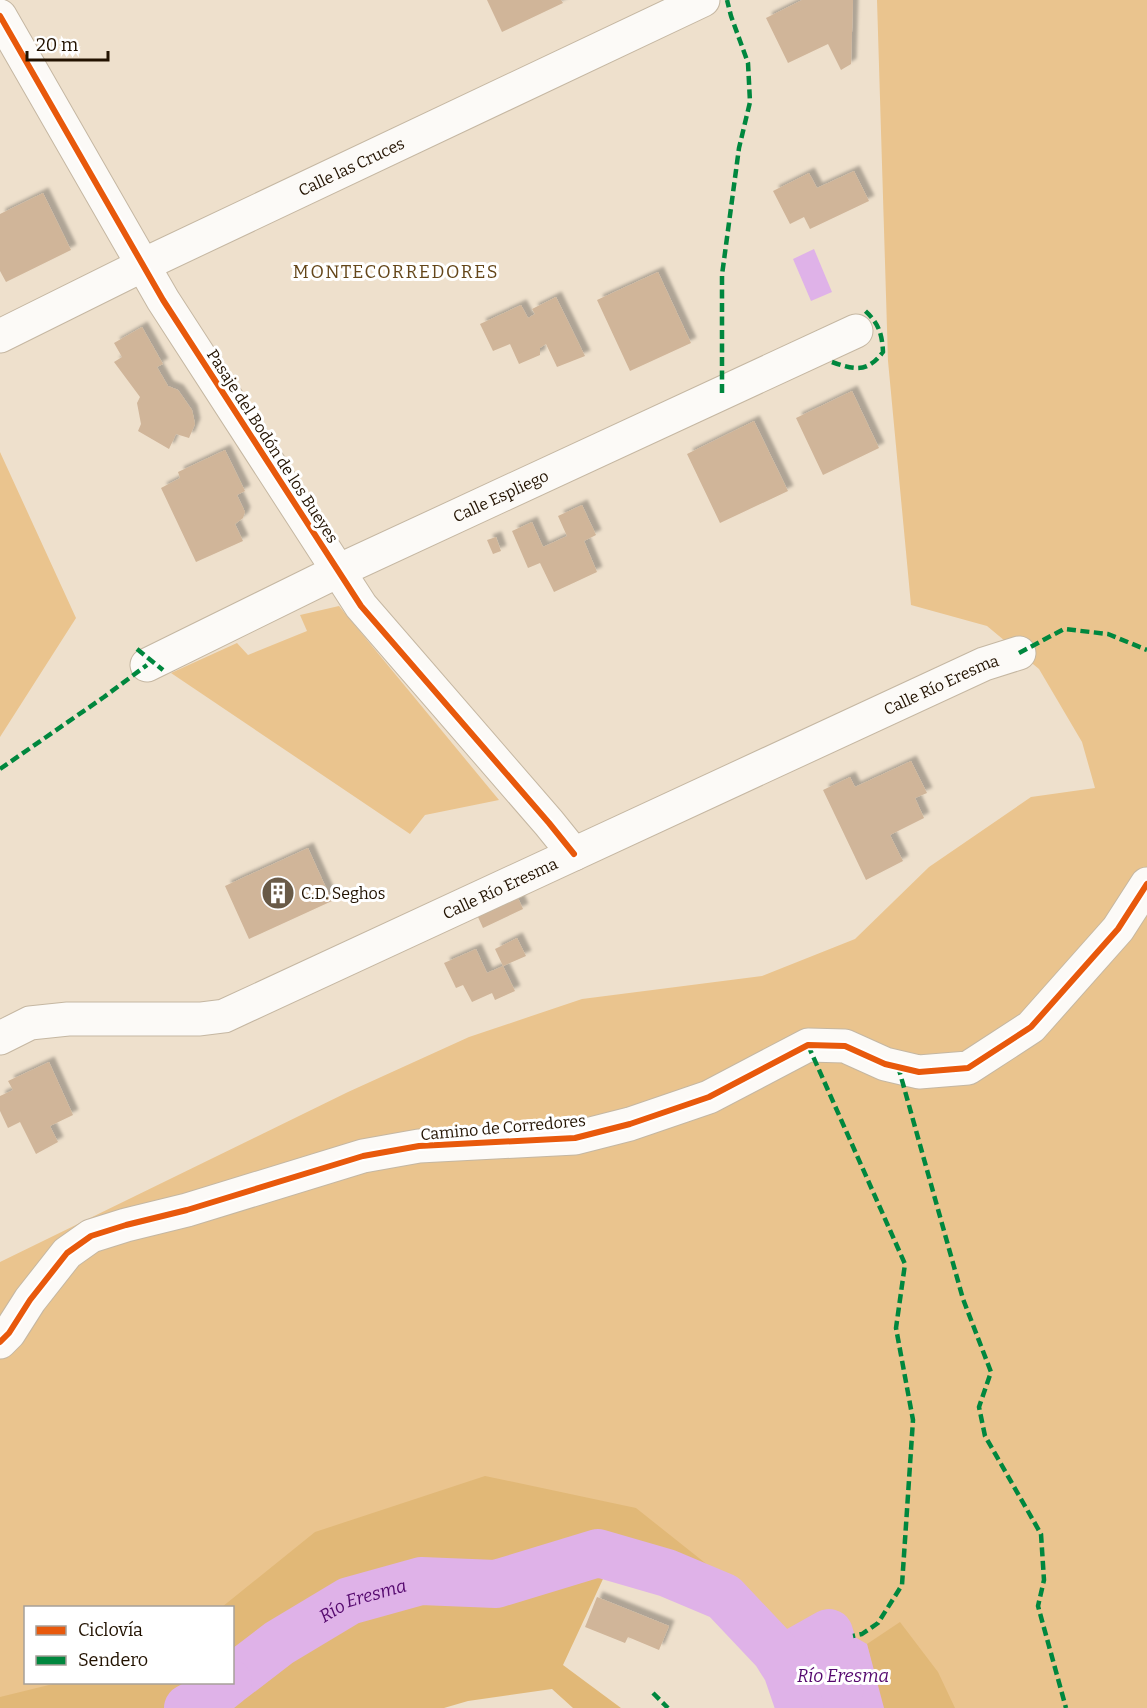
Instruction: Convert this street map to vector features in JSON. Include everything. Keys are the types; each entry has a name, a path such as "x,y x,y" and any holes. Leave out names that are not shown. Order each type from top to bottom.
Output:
{"street":[{"name":"Calle las Cruces","path":"0,336 143,265 703,0"},
{"name":"Pasaje del Bodón de los Bueyes","path":"0,16 143,265 361,606 574,854"},
{"name":"Calle Espliego","path":"147,665 338,571 856,331"},
{"name":"Calle Río Eresma","path":"0,1038 30,1023 68,1019 200,1019 224,1016 984,663 1019,653"},
{"name":"Camino de Corredores","path":"0,1342 67,1253 92,1236 187,1210 363,1156 419,1146 576,1138 630,1124 710,1097 808,1045 845,1046 885,1064 919,1072 968,1068 1031,1027 1118,929 1147,884"}],"shaded area":[{"path":"877,0 1147,0 1147,1708 800,1708 787,1670 775,1651 724,1597 667,1573 598,1553 234,1608 24,1606 24,1684 219,1684 0,1708 0,1262 348,1092 469,1037 582,999 762,976 855,939 929,867 1031,797 1095,788 1082,742 1039,669 987,626 911,605 888,361"},
{"path":"0,452 76,618 0,737"},
{"path":"339,606 499,800 425,815 410,834 171,673 237,643 248,655 307,631 300,615"},
{"path":"485,1476 636,1508 758,1605 745,1647 715,1611 616,1551 563,1665 621,1708 573,1708 552,1689 468,1701 444,1708 0,1708 0,1697 53,1684 234,1684 234,1606 223,1606 315,1532"},
{"path":"900,1622 938,1672 955,1708 874,1708 871,1660 867,1644"}],"water":[{"path":"814,249 832,292 811,301 793,259"},
{"name":"Río Eresma","path":"853,1636 867,1644 884,1708 780,1708 785,1697 773,1679"}],"building":[{"path":"487,0 561,0 563,3 502,32"},
{"path":"802,0 853,0 851,64 841,70 828,44 788,63 766,18"},
{"path":"854,171 869,201 810,229 804,217 790,224 773,191 809,173 817,188"},
{"path":"43,193 71,250 6,282 0,271 0,214"},
{"path":"658,272 691,343 630,371 597,300"},
{"path":"556,297 585,356 557,367 546,344 540,348 540,355 519,364 510,344 493,351 480,324 521,305 528,318 535,314 532,309"},
{"path":"142,327 163,364 157,367 168,386 178,390 192,410 195,424 189,438 176,434 169,449 138,431 141,424 137,403 140,397 114,362 122,357 114,343"},
{"path":"852,391 879,448 823,475 796,418"},
{"path":"754,421 788,491 720,523 687,454"},
{"path":"225,450 245,491 237,495 245,512 243,518 235,524 243,541 196,562 161,488 180,478 178,472"},
{"path":"582,505 596,535 584,541 597,572 554,592 540,563 528,568 512,531 532,522 543,547 567,536 558,516"},
{"path":"496,537 501,551 493,554 487,540"},
{"path":"911,761 927,793 915,798 924,818 890,835 903,861 866,880 823,790 850,777 855,787"},
{"name":"C.D. Seghos","path":"308,848 332,901 249,939 225,886"},
{"path":"518,898 523,909 483,928 478,917"},
{"path":"517,938 526,956 503,966 495,949"},
{"path":"476,949 487,973 503,966 515,991 495,1000 492,993 472,1002 463,985 456,988 444,963"},
{"path":"49,1062 73,1115 50,1126 58,1142 36,1154 20,1122 8,1128 0,1111 0,1096 13,1090 8,1081"},
{"path":"597,1597 669,1626 659,1650 628,1637 625,1643 585,1627"}],"waterway":[{"name":"Río Eresma","path":"234,1677 279,1643 349,1601 421,1581 496,1584 598,1553 667,1573 724,1597 775,1651 787,1670 800,1708"},
{"path":"781,1660 829,1633 842,1676 836,1708"},
{"name":"Río Eresma","path":"188,1708 212,1695 226,1684"}],"marked path":[{"path":"722,393 722,275 739,148 750,102 748,63 727,0"},
{"path":"832,362 847,367 866,367 883,352 878,328 863,309"},
{"path":"1019,653 1064,629 1108,634 1147,650"},
{"path":"137,649 163,670"},
{"path":"0,769 147,665"},
{"path":"808,1045 905,1264 896,1328 913,1420 902,1585 878,1623 862,1634 853,1636"},
{"path":"898,1066 963,1299 991,1372 979,1407 985,1436 1041,1534 1044,1580 1038,1606 1066,1708"},
{"path":"653,1693 668,1708"}],"cycle path":[{"path":"0,16 163,300 361,606 574,854"},
{"path":"0,1342 67,1253 91,1236 187,1210 363,1156 419,1146 575,1138 630,1124 709,1097 808,1045 845,1046 885,1064 919,1072 968,1068 1031,1027 1118,929 1147,884"}],"place":[{"name":"C.D. Seghos","path":"278,893"}],"district":[{"name":"MONTECORREDORES","path":"396,272"}]}
